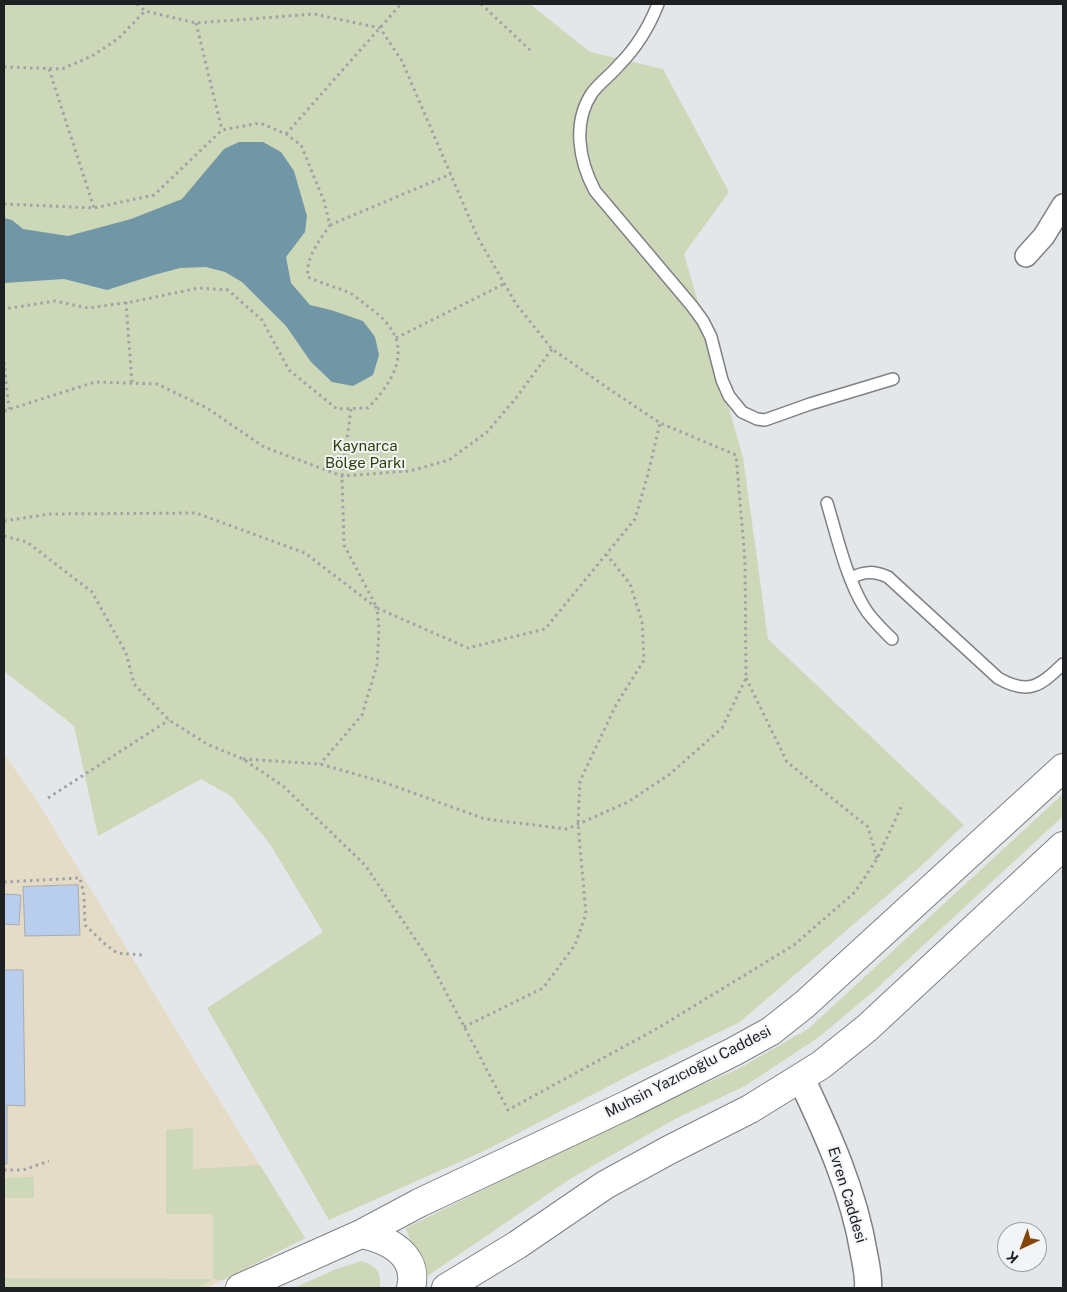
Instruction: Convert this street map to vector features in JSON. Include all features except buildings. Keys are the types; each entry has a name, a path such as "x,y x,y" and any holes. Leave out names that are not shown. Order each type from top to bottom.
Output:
{"main road":[{"name":"Muhsin Yazıcıoğlu Caddesi","path":"240,1288 360,1234 716,1061 771,1031 805,1004 1063,768"},
{"path":"446,1288 517,1245 605,1185 750,1109 801,1078 867,1028 1063,846"},
{"path":"360,1234 382,1240 401,1252 412,1270 413,1280 411,1288"}],"street":[{"path":"1026,256 1044,236 1063,205"},
{"name":"Evren Caddesi","path":"801,1078 838,1158 847,1186 862,1244 868,1288"}],"lane":[{"path":"658,4 635,46 619,66 597,87 585,108 580,132 580,148 585,170 595,191 703,321 715,350 722,380 735,404 742,412 765,420 810,404 893,379"},
{"path":"827,503 851,578 863,606 874,621 892,639"},
{"path":"851,578 869,572 879,573 888,577 998,678 1007,683 1018,686 1036,685 1044,682 1063,664"}],"path":[{"path":"137,4 145,11 196,23 314,14 380,28 402,61 478,238 516,304 552,349 660,423 736,454 745,561 746,678 787,762 868,827 877,859"},
{"path":"286,134 401,4"},
{"path":"481,4 530,50"},
{"path":"4,67 62,69 92,56 120,38 145,11"},
{"path":"196,23 222,130"},
{"path":"49,69 94,208"},
{"path":"4,204 94,208 154,195 222,130 260,123 286,134 301,145 324,201 330,225"},
{"path":"4,309 54,301 88,308 199,288 228,290 262,320 289,370 337,409 368,408 382,394 398,363 399,344 382,316 349,293 308,277 306,268 317,245 330,225 451,174"},
{"path":"396,338 504,284"},
{"path":"126,302 132,384"},
{"path":"4,411 95,382 157,384 207,408 264,447 342,476 410,471 449,460 487,432 516,398 552,349"},
{"path":"4,362 9,409"},
{"path":"320,764 362,715 377,665 379,629 377,608 344,546 342,476 351,409"},
{"path":"4,521 50,514 196,513 304,553 377,608 468,648 545,629 635,519 660,423"},
{"path":"4,536 27,542 92,592 126,653 134,684 169,720 207,744 243,759 283,786 365,865 428,958 508,1110 658,1028 794,945 855,892 877,859 903,803"},
{"path":"464,1027 543,988 575,945 586,914 578,824 580,781 616,705 644,660 642,621 630,584 607,554"},
{"path":"243,759 320,764 383,782 485,819 567,829 628,802 670,774 722,728 746,678"},
{"path":"48,798 169,720"},
{"path":"4,882 80,878 84,896 85,925 117,953 143,956"},
{"path":"4,1170 23,1170 49,1161"}],"shaded area":[{"path":"4,754 36,799 305,1238 207,1288 4,1288"}],"green space":[{"name":"Kaynarca Bölge Parkı","path":"4,4 530,4 590,52 663,69 729,192 684,254 743,457 768,639 964,825 920,867 740,1022 636,1072 484,1151 329,1220 207,1008 323,932 270,844 231,796 201,779 98,836 74,726 4,671"},
{"path":"1063,794 1063,816 874,991 819,1037 745,1086 677,1118 570,1179 423,1279 406,1228 623,1120 738,1069 808,1029"},
{"path":"193,1128 193,1169 260,1165 305,1238 223,1280 213,1279 213,1214 166,1214 166,1130"},
{"path":"34,1177 34,1198 4,1198 4,1178"},
{"path":"362,1261 375,1268 379,1273 380,1288 294,1288 336,1269"},
{"path":"4,1278 213,1279 198,1288 4,1288"}],"water":[{"path":"239,142 263,142 281,152 294,171 307,216 305,232 286,257 291,283 310,305 363,321 375,337 379,355 373,375 353,386 332,382 311,362 286,326 242,282 225,272 206,267 180,268 107,290 64,279 4,283 4,218 12,220 23,229 68,236 131,219 182,199 224,149"}]}
